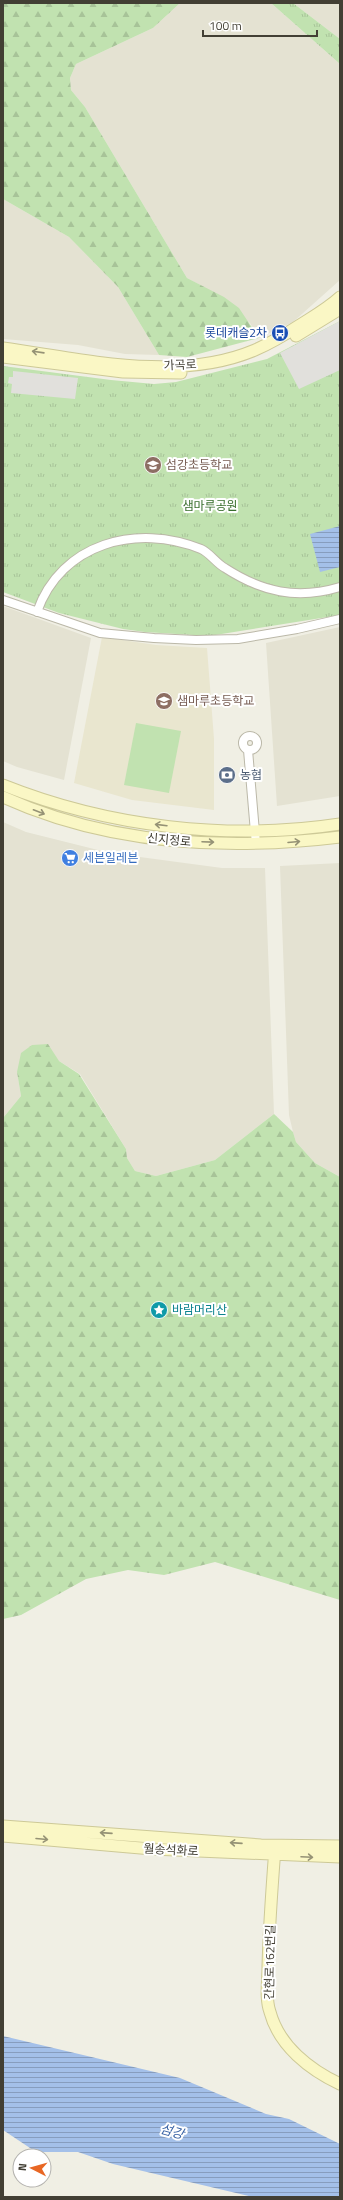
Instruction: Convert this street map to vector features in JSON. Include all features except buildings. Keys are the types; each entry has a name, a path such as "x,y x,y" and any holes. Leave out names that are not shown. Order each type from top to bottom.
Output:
{"street":[{"name":"가곡로","path":"3,348 118,368 191,365 234,357 255,350 281,338 322,311 340,297"},
{"name":"가곡로","path":"3,357 169,374 222,366 251,357 282,344 340,309"},
{"path":"36,612 45,593 56,577 86,552 106,543 126,539 160,539 187,544 203,550 221,566 240,578 264,588 288,594 322,592 340,586"},
{"path":"3,600 100,633 196,640 238,639 297,629 340,619"},
{"path":"248,750 256,844"},
{"name":"신지정로","path":"3,785 41,798 118,818 191,828 256,830 298,829 340,824"},
{"name":"신지정로","path":"3,797 54,818 126,836 256,844 340,837"},
{"name":"월송석화로","path":"3,1826 340,1857"},
{"name":"월송석화로","path":"3,1836 152,1849 275,1850 340,1846"},
{"name":"간현로162번길","path":"275,1850 269,1954 269,2012 279,2033 297,2056 317,2072 340,2084"}],"shaded area":[{"path":"180,3 271,3 340,64 340,280 293,322 259,338 250,323 202,286 187,278 85,107 71,90 70,78 76,64 153,28"},
{"path":"293,3 340,3 340,39 336,36"},
{"path":"3,199 69,237 118,287 159,355 125,354 78,345 3,339"},
{"path":"340,321 340,370 299,389 280,353"},
{"path":"13,371 78,378 75,399 11,393 12,384 8,383 9,377 13,377"},
{"path":"3,606 91,638 64,780 17,767 3,761"},
{"path":"340,627 340,796 277,806 266,643"},
{"path":"102,637 156,645 207,648 214,739 214,810 132,800 74,783"},
{"path":"3,822 26,832 110,853 222,868 265,868 274,1114 215,1160 156,1176 135,1171 127,1158 126,1149 80,1074 59,1061 17,1072 21,1096 3,1118"},
{"path":"340,863 340,1177 315,1163 296,1142 289,1115 280,866"}],"green space":[{"path":"3,3 180,3 153,28 76,64 70,78 71,90 85,107 187,278 224,297 239,308 259,338 187,357 159,355 118,287 69,237 3,199"},
{"path":"271,3 293,3 340,39 340,64"},
{"name":"샘마루공원","path":"340,321 340,615 209,636 145,632 123,629 59,613 3,592 3,366 154,384 176,382 267,359"},
{"path":"136,723 181,731 169,793 124,785"},
{"path":"48,1044 59,1061 79,1074 126,1149 127,1158 135,1171 156,1176 215,1160 274,1114 293,1132 296,1142 315,1163 340,1177 340,1600 215,1562 164,1575 128,1570 86,1579 21,1615 3,1619 3,1118 21,1096 17,1072 21,1053 32,1045"}],"water":[{"path":"340,526 340,567 320,572 310,534"},
{"name":"섬강","path":"3,2036 180,2078 266,2114 289,2119 340,2144 340,2197 253,2197 113,2164 78,2152 52,2152 52,2148 30,2148 3,2130"}],"place":[{"name":"롯데캐슬2차","path":"280,333"},
{"name":"섬강초등학교","path":"153,465"},
{"name":"샘마루초등학교","path":"164,701"},
{"name":"농협","path":"227,775"},
{"name":"세븐일레븐","path":"70,858"},
{"name":"바람머리산","path":"159,1310"}]}
